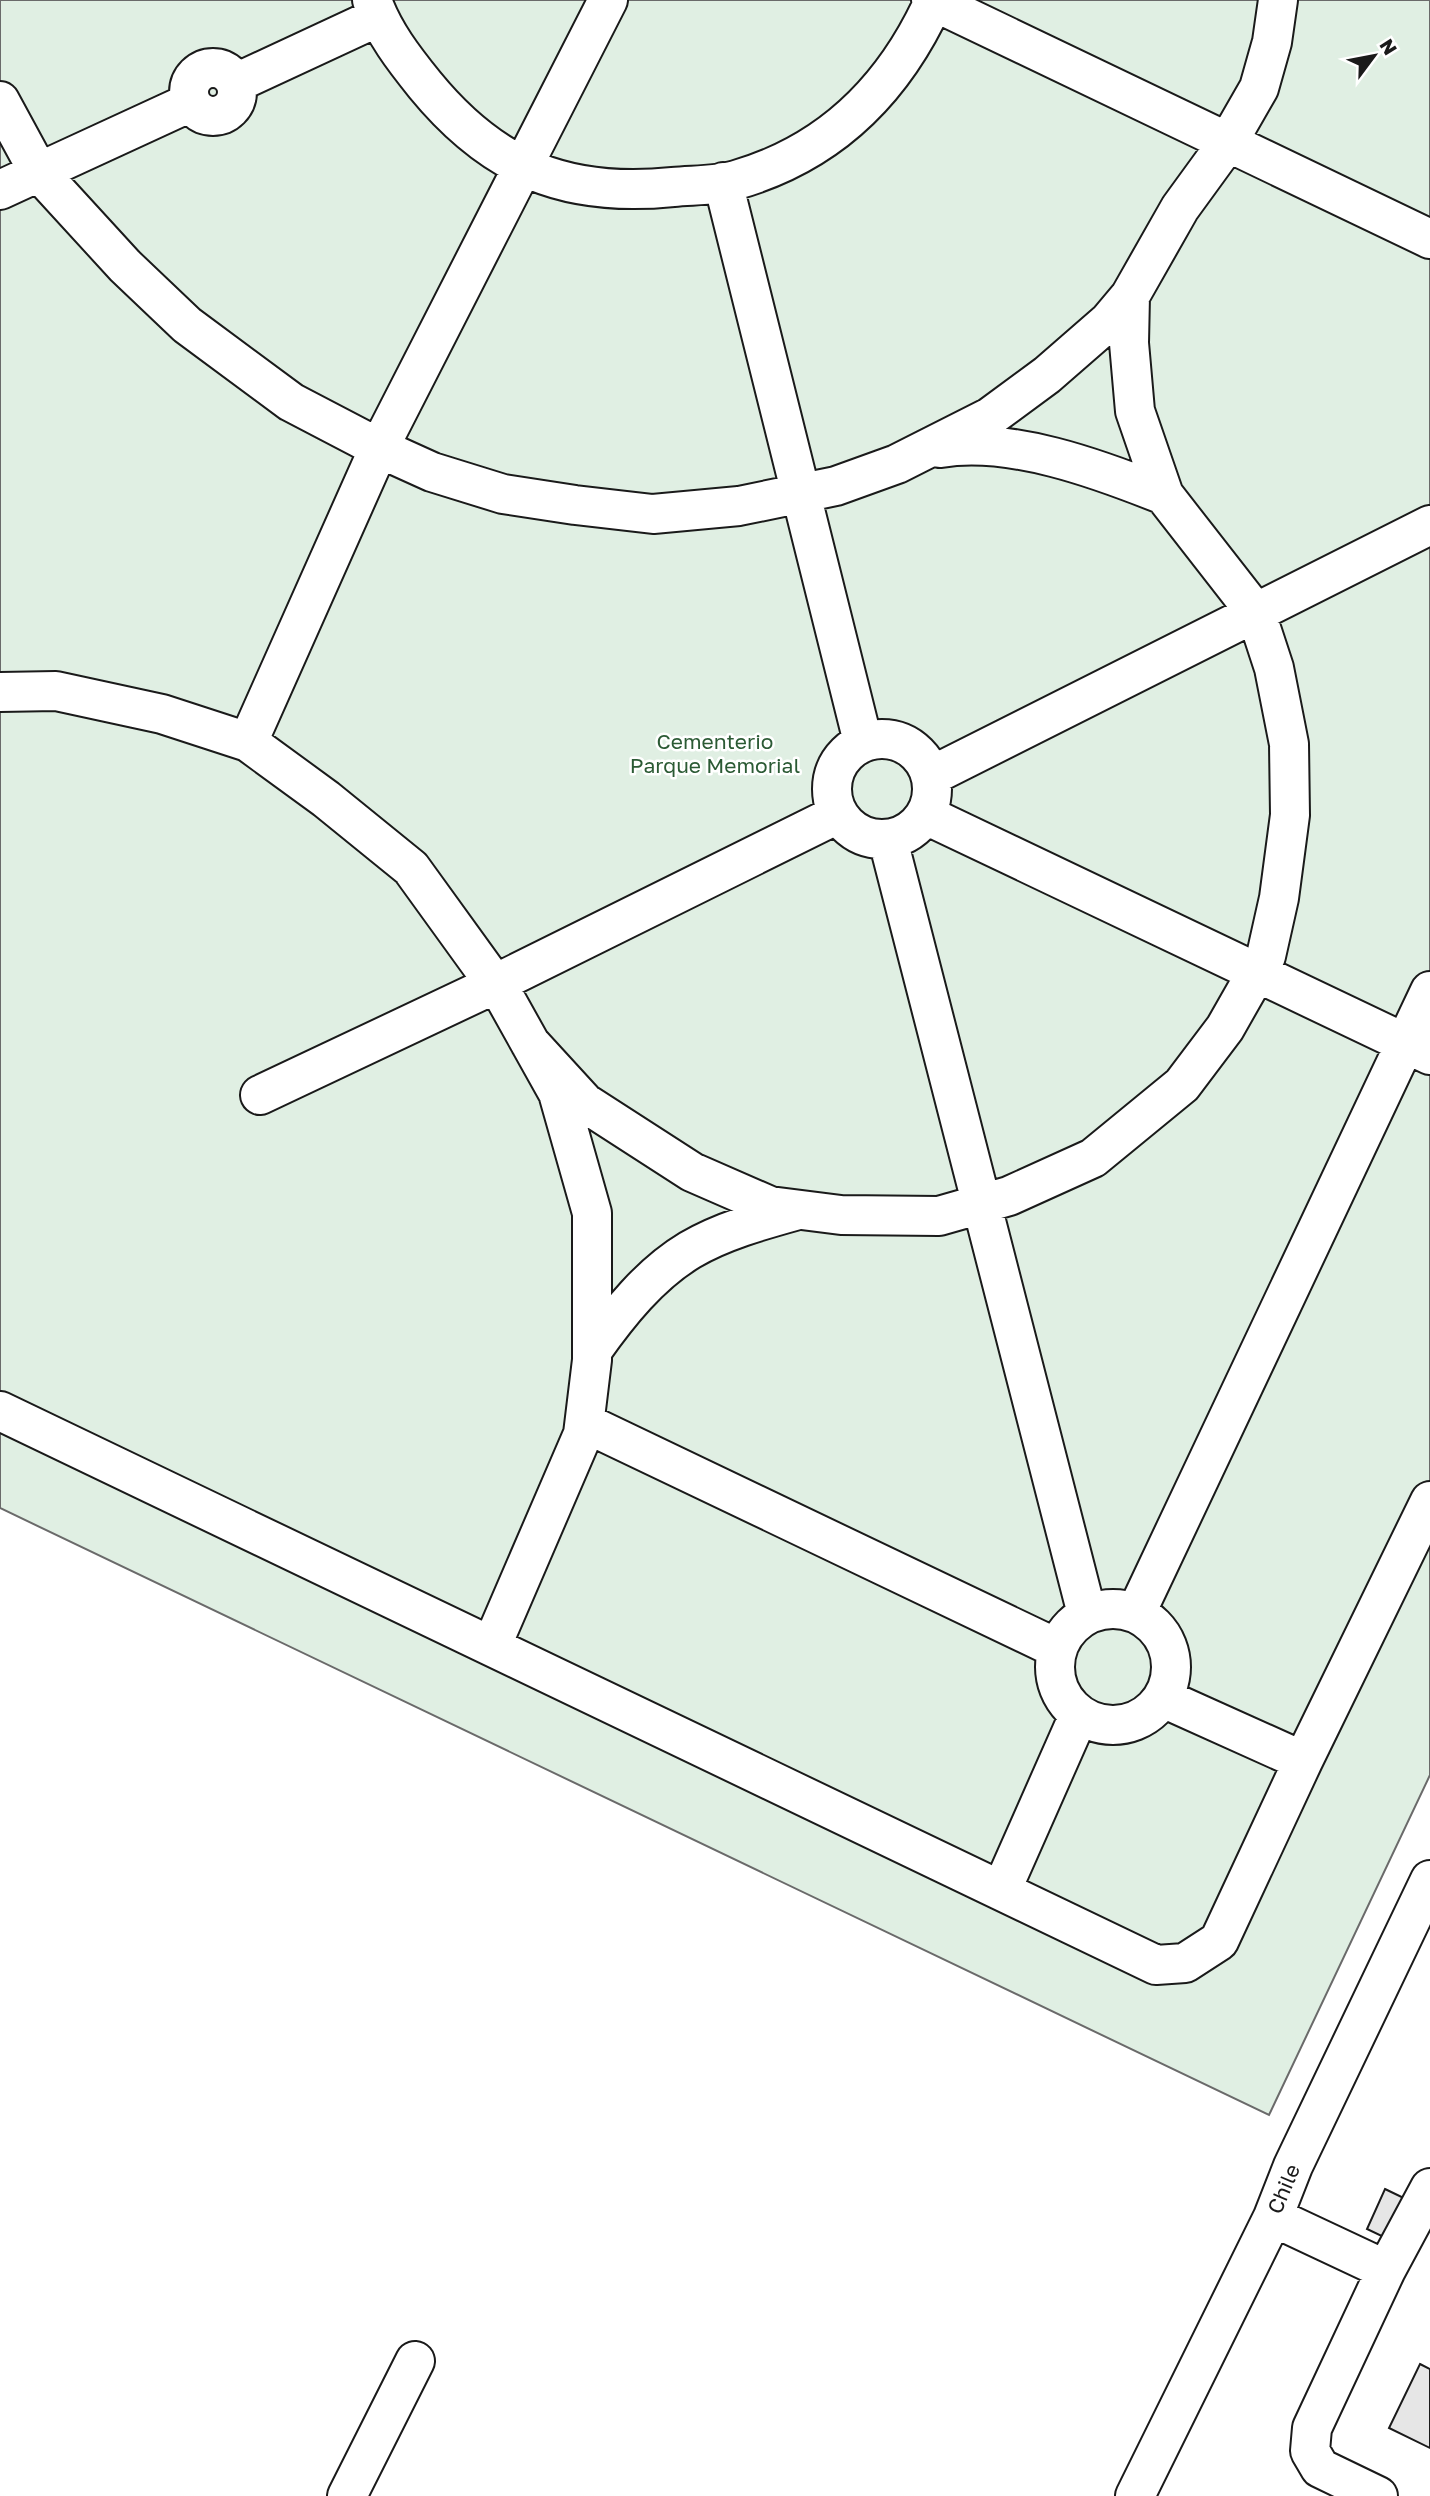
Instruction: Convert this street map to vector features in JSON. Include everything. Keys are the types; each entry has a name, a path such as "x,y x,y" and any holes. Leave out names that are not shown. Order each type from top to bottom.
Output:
{"street":[{"path":"248,742 379,448 608,0"},
{"path":"0,101 38,171 125,266 187,325 291,401 379,448 432,472 503,494 653,514 739,506 836,485 897,464 990,417 1047,375 1109,321 1130,296 1180,208 1228,142 1259,88 1272,42 1278,0"},
{"path":"0,190 191,102 202,114 219,116 227,113 237,100 236,83 375,8 403,58 442,106 488,146 522,168 593,188 644,190 723,182 781,165 834,132 877,93 917,38 932,1 1430,239"},
{"path":"723,182 863,742"},
{"path":"530,1043 585,1103 692,1172 770,1206 841,1215 939,1216 1009,1196 1093,1158 1182,1085 1225,1028 1266,956 1279,898 1290,816 1289,744 1274,668 1256,613 1164,495 1135,411 1129,343 1130,296"},
{"path":"922,451 965,444 1020,450 1112,474 1164,495"},
{"path":"931,776 1430,525"},
{"path":"0,692 56,691 162,714 248,742 326,799 411,868 505,998 558,1093 592,1213 592,1351 585,1423 583,1434 492,1645"},
{"path":"880,739 897,741 912,748 924,760 931,776 931,803 926,815 910,832 888,840 874,839 859,835 838,814 832,781 838,764 849,751 863,742 880,739"},
{"path":"260,1095 495,984 838,814"},
{"path":"926,815 1418,1049"},
{"path":"888,840 1087,1614"},
{"path":"1136,1613 1418,1049 1430,990"},
{"path":"592,1351 619,1312 690,1250 738,1229 800,1210"},
{"path":"0,1411 1156,1965 1185,1964 1220,1941 1303,1761 1430,1501"},
{"path":"585,1423 1058,1649"},
{"path":"1103,1609 1136,1613 1150,1622 1161,1634 1169,1649 1170,1683 1163,1698 1140,1720 1125,1724 1109,1726 1079,1715 1068,1705 1055,1678 1055,1663 1064,1634 1087,1614 1103,1609"},
{"path":"1163,1698 1303,1761"},
{"path":"1002,1889 1079,1715"},
{"name":"Chile","path":"1135,2496 1273,2217 1293,2166 1430,1880"},
{"path":"1378,2496 1320,2468 1310,2451 1312,2428 1386,2270 1430,2188"},
{"path":"1273,2217 1386,2270"},
{"path":"347,2496 415,2361"}],"green space":[{"name":"Cementerio Parque Memorial","path":"0,0 1430,0 1430,1775 1269,2115 0,1508"}],"building":[{"path":"1385,2189 1410,2201 1392,2241 1367,2229"},
{"path":"1420,2364 1430,2369 1430,2448 1389,2428"}]}
